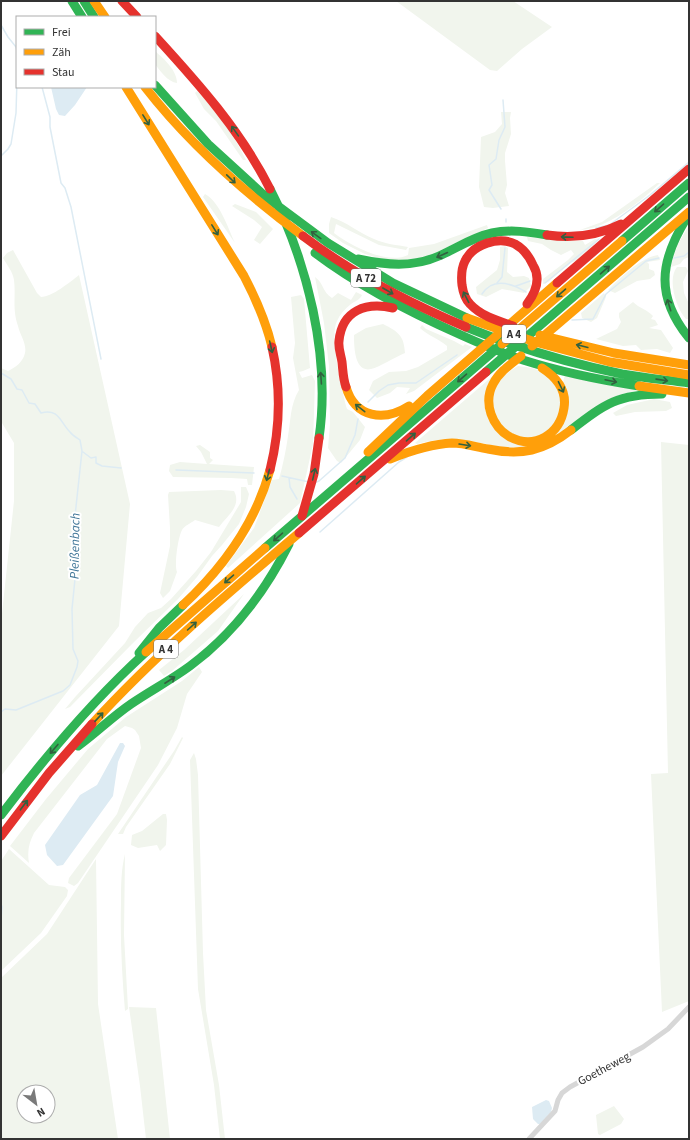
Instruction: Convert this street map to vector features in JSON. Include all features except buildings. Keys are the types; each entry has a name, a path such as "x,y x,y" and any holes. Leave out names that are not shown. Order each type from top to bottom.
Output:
{"highway":[{"path":"72,1 81,16"},
{"path":"84,1 93,16"},
{"path":"94,1 104,16"},
{"path":"122,1 136,16"},
{"path":"63,756 92,736 130,705 173,678 205,654 243,617 266,586 281,561 297,526 307,498 317,458 321,418 321,377 315,323 305,276 286,221 257,163 244,142 215,103 156,37"},
{"name":"A 72","path":"156,86 194,130 246,180 296,221 374,272 423,298 487,327 550,348 657,371 689,375"},
{"path":"127,88 234,260 257,303 266,326 272,349 276,373 278,410 276,434 269,470 262,494 246,529 227,557 213,574 143,646 128,669"},
{"name":"A 72","path":"146,88 202,151 263,207 314,245 355,272 396,295 451,322 478,338 590,368 688,389"},
{"path":"339,484 394,426 427,396 689,169"},
{"name":"A 4","path":"1,815 26,782 74,725 128,669 194,608 689,183"},
{"name":"A 4","path":"1,836 34,791 63,756 101,714 168,648 689,198"},
{"path":"263,207 288,231 339,270 368,289 408,311"},
{"path":"427,396 396,414 388,416 369,414 360,409 349,396 345,387 339,343 341,330 346,320 354,312 363,307 375,304 408,311 478,338 532,362 550,373 557,379 563,388 565,405 561,421 556,429 550,435 533,441 510,438 495,425 488,403 491,389 498,377 516,360 689,213"},
{"path":"689,213 678,230 670,247 665,266 665,280 671,312 678,325 689,338"},
{"path":"349,257 375,264 394,266 406,265 424,262 441,256 474,239 499,232 516,231 556,236 581,237 595,234 630,220"},
{"path":"510,323 534,295 538,279 536,268 530,257 521,247 513,242 504,240 490,241 477,247 468,256 460,274 461,285 466,299 477,311 496,320 559,341 635,358 689,365"},
{"path":"532,362 627,384 688,389"},
{"path":"381,463 420,447 446,444 462,444 517,453 534,450 560,440 614,401 638,395 688,389"}],"street":[{"name":"Goetheweg","path":"529,1139 555,1111 562,1093 570,1087 643,1047 668,1029 689,1007"}],"shaded area":[{"path":"396,1 513,1 552,27 522,49 497,71 490,70"},
{"path":"156,52 172,69 177,83 167,78 156,65"},
{"path":"51,88 86,88 75,105 65,116 59,115 56,109"},
{"path":"197,91 224,124 236,141 246,160 243,160 216,121 204,109 195,93"},
{"path":"501,112 511,112 511,134 505,153 507,185 505,193 509,206 493,208 484,207 479,187 481,137 495,132 502,124"},
{"path":"657,183 660,183 625,212 599,226 580,230 602,222"},
{"path":"205,194 219,209 235,243 203,197"},
{"path":"235,204 256,212 273,229 260,244 254,240 262,227 232,206"},
{"path":"331,217 378,241 408,247 406,250 379,245 336,224 334,233 341,238 370,253 390,258 408,255 409,248 434,244 487,225 488,228 453,244 438,253 412,261 388,261 365,254 343,243 329,233"},
{"path":"689,226 689,257 684,259 680,264 671,267 678,245"},
{"path":"527,237 583,241 585,245 595,239 599,240 578,260 570,263 548,282 543,284 543,279 574,254 571,250 561,255 542,244 528,241"},
{"path":"505,246 508,248 507,272 513,277 524,276 529,278 531,286 524,293 502,289 486,297 477,294 476,287 497,270 500,260 500,247"},
{"path":"13,250 37,293 41,297 50,295 79,275 130,504 119,626 1,776 1,623 14,501 14,443 2,423 1,425 1,368 8,371 16,366 21,362 25,353 24,343 15,314 13,277 3,258 7,253"},
{"path":"658,255 660,260 647,262 649,264 649,269 654,271 655,275 650,279 637,281 615,293 608,290 624,274 637,264"},
{"path":"677,267 686,267 688,271 683,282 684,293 689,304 689,319 686,319 682,314 674,293 673,279 674,272"},
{"path":"315,277 318,279 326,293 332,298 338,293 351,300 356,292 362,295 343,312 337,321 335,328 335,351 347,409 353,412 365,427 360,440 341,463 337,461 328,448 330,424 329,366 324,323"},
{"path":"604,293 606,297 597,318 591,322 582,318 581,313"},
{"path":"301,295 304,299 310,368 299,372 302,378 312,375 315,381 313,444 300,503 228,568 226,566 254,528 272,480 279,479 286,447 292,407 299,390 293,358 295,343 291,297"},
{"path":"633,302 653,316 651,319 655,320 658,325 649,328 661,330 673,348 670,353 657,349 641,350 636,345 623,346 596,339 617,329 621,322 619,313"},
{"path":"383,324 400,335 405,353 375,368 365,369 358,363 356,357 354,335 366,328"},
{"path":"422,325 426,329 463,346 465,344 472,347 414,391 406,394 410,388 397,387 390,393 377,398 369,390 373,381 389,372 406,371 418,367 447,350 447,346 420,328"},
{"path":"518,366 536,369 547,374 555,383 560,397 561,405 557,421 546,433 535,437 518,437 499,426 493,407 496,386 505,375"},
{"path":"502,368 486,395 484,406 490,422 498,433 514,442 529,445 563,425 563,382 565,375 637,390 617,396 571,427 547,441 534,445 505,447 457,439 415,443"},
{"path":"654,399 670,402 672,408 666,411 635,412 616,416 613,413 627,405"},
{"path":"661,442 689,445 689,1001 662,1012 651,774 668,773"},
{"path":"200,445 210,452 210,458 213,460 209,464 254,467 252,485 248,485 247,479 173,477 169,471 170,465 180,462 207,464 196,446"},
{"path":"241,487 246,487 249,494 246,507 239,524 212,556 197,577 178,599 70,707 65,709 125,643 135,627 148,613 161,608 196,571 211,552 241,502"},
{"path":"234,491 236,496 235,506 219,527 195,520 183,529 179,539 177,551 177,572 170,591 163,598 160,593 170,546 169,492"},
{"path":"244,594 218,631 172,671 164,676 159,670 184,650"},
{"path":"199,667 202,672 187,694 177,728 158,765 78,883 74,886 68,883 69,878 117,814 141,748 139,736 132,728 125,726 107,739 34,833 29,847 29,863 10,846 46,799 88,749 126,717 182,681"},
{"path":"182,737 183,738 170,764 126,827 123,834 118,834 174,751"},
{"path":"120,743 123,743 125,746 118,762 113,796 63,865 57,866 47,855 45,845 80,795 97,785"},
{"path":"194,753 198,775 206,1010 219,1085 225,1139 220,1139 214,1085 198,989 190,760"},
{"path":"163,814 166,814 167,820 166,845 160,851 157,845 138,848 131,845 132,835 142,831"},
{"path":"9,849 49,885 65,887 68,890 67,896 41,933 1,971 1,861"},
{"path":"125,854 124,935 128,1009 125,1011 121,916 122,878"},
{"path":"96,859 98,1004 118,1139 1,1139 1,978 47,934"},
{"path":"129,1007 156,1008 170,1139 146,1139"},
{"path":"546,1100 549,1101 552,1108 551,1112 540,1124 538,1124 533,1119 532,1107"},
{"path":"614,1106 624,1119 621,1124 600,1135 598,1134 596,1115"}],"waterway":[{"name":"Pleißenbach","path":"1,25 16,47"},
{"name":"Pleißenbach","path":"1,156 11,144 16,113 17,88"},
{"path":"42,88 50,117 50,127 61,183 65,188 71,207 101,359"},
{"path":"501,209 489,190 492,185 489,165 496,159 499,140 505,127 503,100"},
{"path":"612,223 650,195 689,162"},
{"path":"596,228 609,225"},
{"path":"545,283 599,239"},
{"path":"497,283 502,277 505,248"},
{"path":"674,258 684,256 689,252"},
{"path":"572,320 593,319 606,294 646,261 659,258"},
{"path":"516,286 530,281"},
{"path":"482,294 491,285 502,283 514,286 526,292"},
{"path":"368,402 379,391 388,385 399,383 416,383 457,355"},
{"name":"Pleißenbach","path":"1,373 11,379 17,389 22,390 29,403 35,404 41,413 52,412 55,414 71,433 80,440 82,451 75,516 78,539 72,609 73,649 78,661 77,667 70,685 63,691 16,710 5,709 1,712"},
{"path":"314,483 319,481 345,458 355,435 358,419"},
{"path":"83,452 91,458 96,457 96,463 102,466 121,468"},
{"path":"320,532 399,462 407,457"},
{"path":"176,470 254,473"},
{"path":"282,476 309,482"},
{"path":"289,478 290,487 297,499"},
{"name":"Pleißenbach","path":"1,904 1,919"}],"traffic: fast":[{"path":"72,1 81,16"},
{"path":"84,1 93,16"},
{"path":"156,86 208,144 266,197 328,243 393,283 467,318"},
{"path":"622,241 689,183"},
{"path":"270,189 295,247 313,310 319,342 322,375 322,407 319,438"},
{"path":"486,372 689,197"},
{"path":"686,219 670,250 666,265 665,280 666,294 671,308 678,323 689,338"},
{"path":"358,259 389,264 409,264 429,260 472,240 492,233 513,231 547,235"},
{"path":"315,253 349,277 385,298 491,348 523,360 566,372 639,386"},
{"path":"466,327 524,348 582,365 630,375 689,383"},
{"path":"265,548 502,344"},
{"path":"571,430 593,413 613,402 634,396 662,394"},
{"path":"78,746 117,714 206,654 247,611 280,562 289,544"},
{"path":"139,653 159,628 183,605"},
{"path":"1,815 70,730 107,690 146,652"}],"traffic: slow":[{"path":"94,1 104,16"},
{"path":"127,88 244,276 253,293 267,329 272,347"},
{"path":"146,88 181,129 219,167 260,203 303,236"},
{"path":"532,346 689,212"},
{"path":"502,344 622,241"},
{"path":"368,452 427,396 557,283"},
{"path":"467,318 535,342 610,362 689,375"},
{"path":"540,335 614,353 689,365"},
{"path":"521,356 498,376 490,391 489,399 491,414 498,427 504,433 519,441 528,442 545,437 552,432 562,417 564,408 564,395 562,390 556,380 542,368"},
{"path":"639,386 689,393"},
{"path":"346,387 350,397 356,405 363,411 372,414 390,414 409,406"},
{"path":"390,459 420,448 452,443 466,444 500,451 522,452 551,443 571,430"},
{"path":"183,605 212,575 236,544 256,509 270,470"},
{"path":"92,724 166,649 218,602 299,533"},
{"path":"146,652 265,548"}],"traffic: jam":[{"path":"122,1 136,16"},
{"path":"156,37 218,108 246,147 270,189"},
{"path":"557,283 689,169"},
{"path":"547,235 567,237 585,236 621,224"},
{"path":"303,236 342,263 382,287 466,327"},
{"path":"513,326 484,315 474,308 467,300 464,295 461,276 465,261 469,255 480,246 494,241 509,242 521,248 530,259 537,275 535,290 527,304"},
{"path":"346,387 339,349 341,330 345,322 350,315 365,308 374,306 393,308"},
{"path":"270,470 276,440 278,408 277,377 272,347"},
{"path":"299,533 486,372"},
{"path":"302,516 314,474 319,438"},
{"path":"1,836 49,773 92,724"}]}
